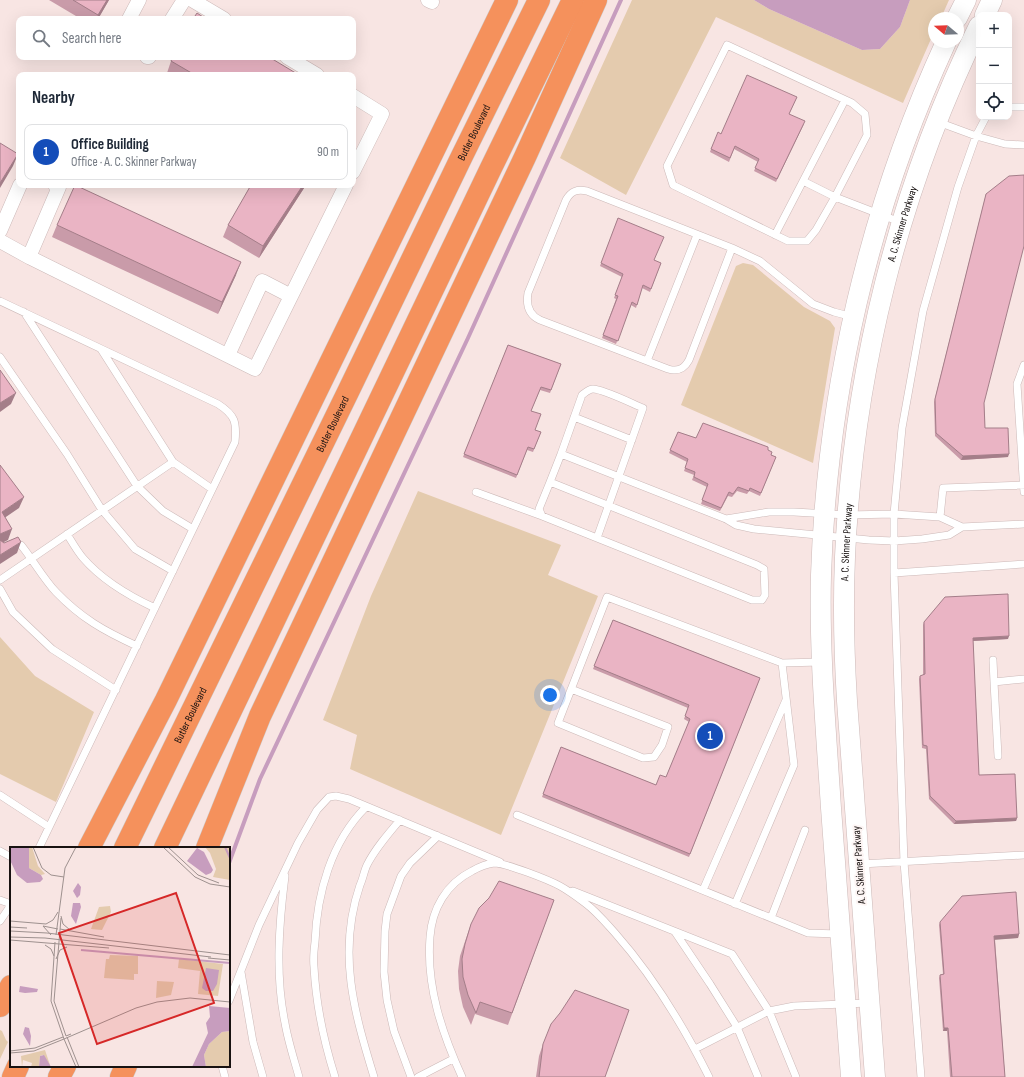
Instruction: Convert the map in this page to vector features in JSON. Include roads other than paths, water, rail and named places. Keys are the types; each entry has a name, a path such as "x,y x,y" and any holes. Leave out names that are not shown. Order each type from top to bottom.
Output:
{"highway":[{"path":"90,847 166,700 507,0"},
{"name":"Butler Boulevard","path":"125,847 539,0"},
{"path":"165,847 573,0"},
{"path":"206,847 241,759 263,709 525,157 596,0"},
{"path":"0,986 10,977"},
{"path":"0,1006 10,988"},
{"path":"12,1077 17,1067"},
{"path":"59,1077 64,1067"},
{"path":"122,1077 126,1067"}],"main road":[{"path":"960,12 966,0"},
{"path":"986,12 992,0"},
{"name":"A. C. Skinner Parkway","path":"875,1077 844,654 847,514 858,415 866,369 887,277 914,185 947,96 976,33"},
{"name":"A. C. Skinner Parkway","path":"851,1077 821,662 823,535 832,435 839,389 858,295 880,215 898,160 914,116 943,48"}],"street":[{"path":"131,16 139,0"},
{"path":"174,16 184,0"},
{"path":"192,0 219,16"},
{"path":"292,60 312,72"},
{"path":"356,98 382,114 356,166"},
{"path":"0,231 19,188"},
{"path":"29,257 59,188"},
{"path":"0,241 29,257 256,369 345,188"},
{"path":"228,355 262,281 291,296"}],"lane":[{"path":"727,44 852,103 866,114 867,135 835,197 816,230 806,241 788,241 673,185 667,166 727,44"},
{"path":"775,235 845,100"},
{"path":"1012,108 1024,107"},
{"path":"921,1077 904,862 894,573 894,514 902,428 923,311 958,187 976,136 984,120"},
{"path":"937,122 1004,144 1024,144"},
{"path":"803,181 835,197 902,223"},
{"path":"732,248 686,366 679,370 673,371 647,361 534,317 530,312 528,305 528,293 566,200 569,194 574,191 587,191 732,248 760,261 813,304 853,318"},
{"path":"647,361 697,235"},
{"path":"0,301 218,404 229,411 234,420 236,432 235,442 39,847"},
{"path":"24,312 137,486 163,511 193,529"},
{"path":"100,348 173,462 212,489"},
{"path":"0,357 67,454 102,510 135,549 173,571"},
{"path":"1024,364 1017,384 1024,492"},
{"path":"542,516 539,509 582,395 593,389 644,408 597,538"},
{"path":"574,417 632,440"},
{"path":"561,454 726,519 736,525 754,529 784,533 894,541 949,535 962,527"},
{"path":"0,580 173,462"},
{"path":"476,492 542,516 752,600 762,600 765,595 764,569 757,565 550,482"},
{"path":"940,518 943,488 1024,485"},
{"path":"726,519 769,512 894,514 940,518 962,527 1024,524"},
{"path":"67,534 83,558 100,574 121,590 155,608"},
{"path":"0,549 14,543 21,545 55,590 80,615 110,634 137,646"},
{"path":"894,573 1024,564"},
{"path":"0,589 13,612 52,649 116,690"},
{"path":"571,689 668,727 662,745 654,757 643,758 558,723 571,689 607,597 782,663 821,662"},
{"path":"993,660 998,756"},
{"path":"735,904 794,765 782,663"},
{"path":"994,682 1024,679"},
{"path":"703,890 787,699"},
{"path":"0,795 49,827"},
{"path":"230,998 259,925 298,843 316,810 329,797 336,796 348,799 510,866 732,954 769,1011 796,1077"},
{"path":"335,1077 322,1028 314,966 316,918 326,872 333,856 347,830 356,817 366,807"},
{"path":"517,815 808,933 841,934"},
{"path":"374,1077 360,1033 354,1006 350,980 350,927 354,904 367,865 384,838 400,820"},
{"path":"771,918 805,830"},
{"path":"410,1077 394,1031 387,1000 384,972 385,931 388,914 401,876 410,862 438,836"},
{"path":"0,851 10,856"},
{"path":"859,864 1024,855"},
{"path":"462,1077 453,1059 438,1015 433,988 430,959 430,936 433,919 438,905 444,895 453,884 466,874 481,866 495,863 510,866"},
{"path":"285,870 279,920 279,974 284,1023 299,1077"},
{"path":"560,886 586,903 631,951 675,1014 695,1049 708,1077"},
{"path":"0,900 10,905"},
{"path":"0,921 10,906"},
{"path":"675,931 737,1027 758,1077"},
{"path":"241,971 253,1042 263,1077"},
{"path":"695,1049 769,1011 794,1006 870,1003"},
{"path":"418,1077 453,1059"},
{"path":"222,1067 225,1077"}],"waterway":[{"path":"230,860 260,779 468,338 621,0"}],"place":[{"name":"Office Building","path":"710,736"}]}
